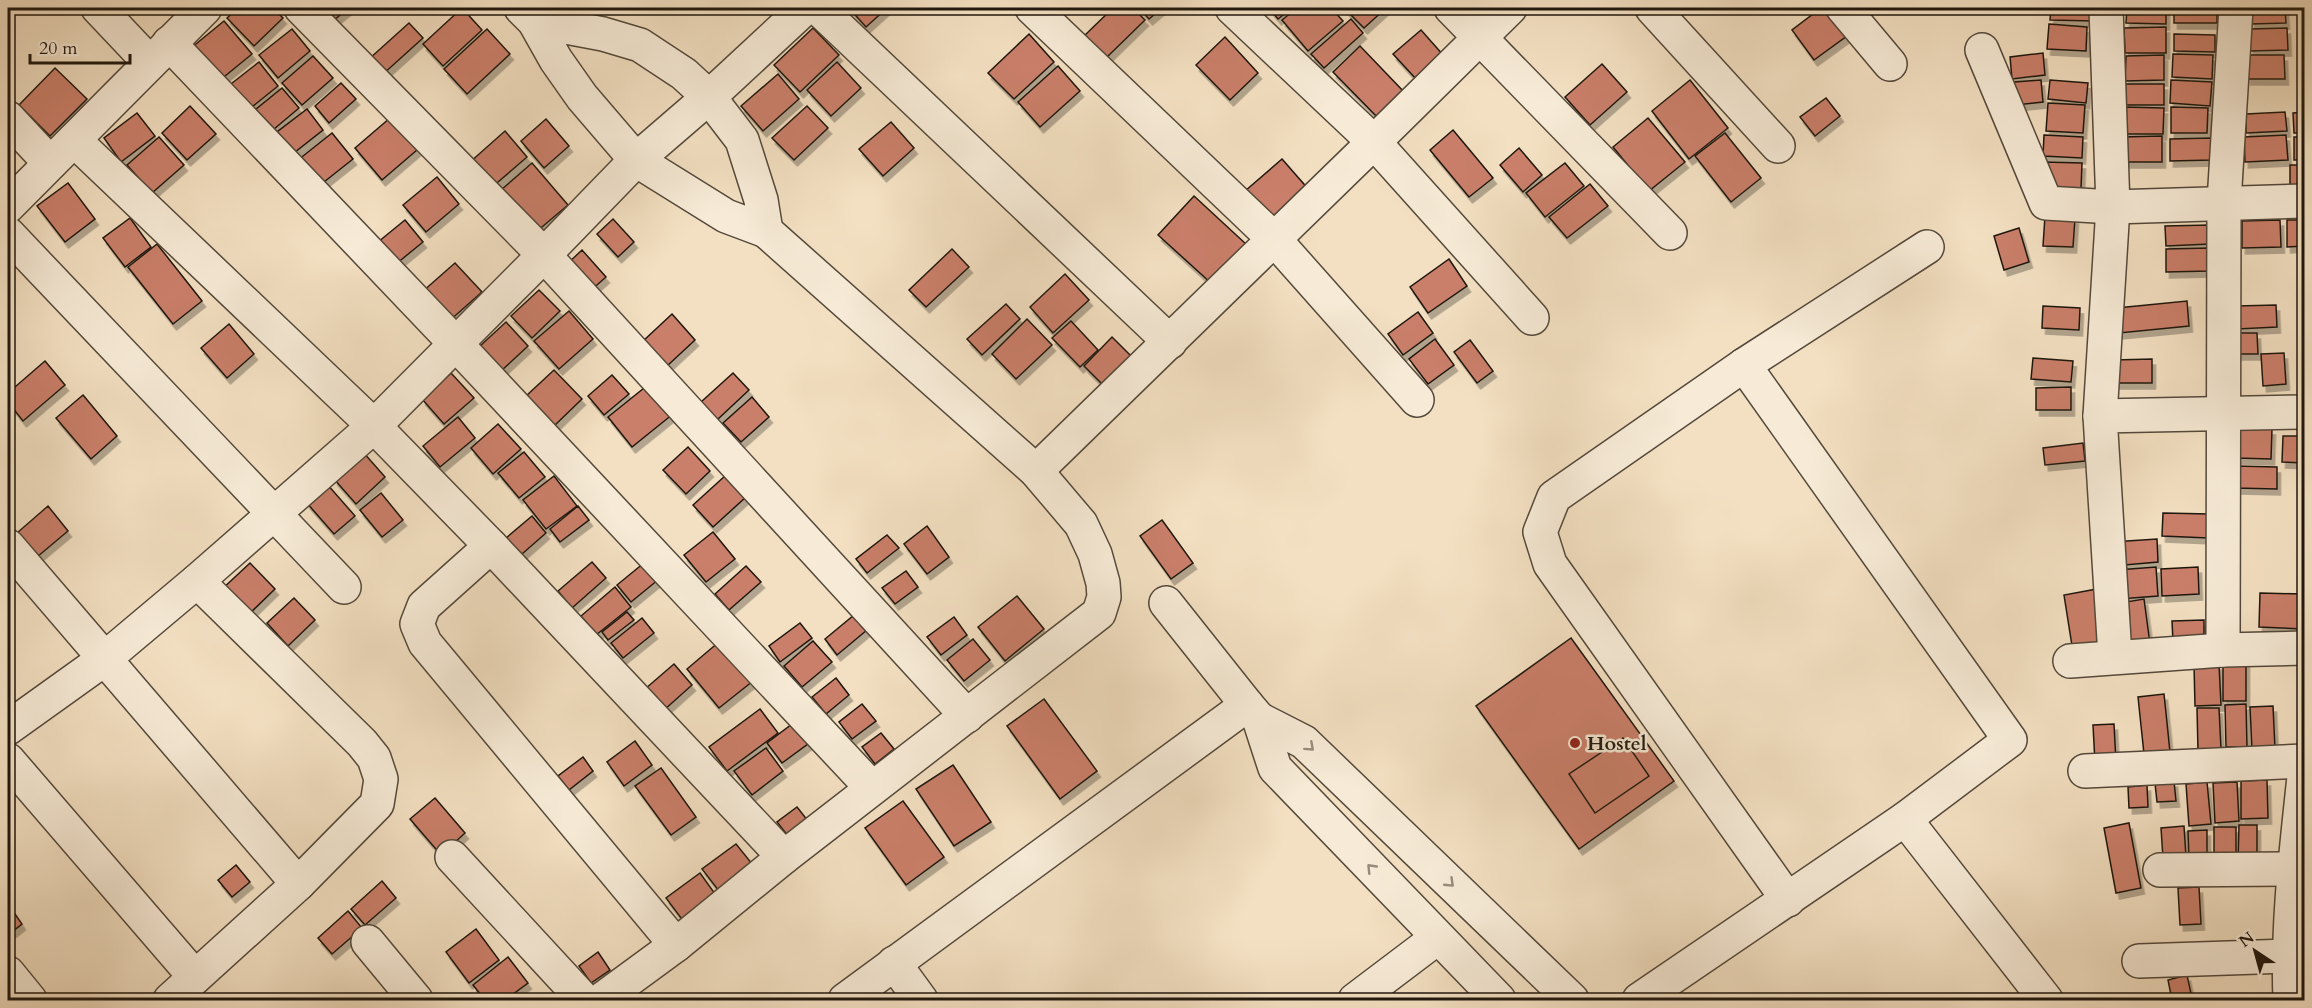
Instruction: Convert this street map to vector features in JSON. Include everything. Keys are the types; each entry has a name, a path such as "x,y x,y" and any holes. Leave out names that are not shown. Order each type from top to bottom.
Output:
{"street":[{"path":"98,8 160,53 455,343 872,788"},
{"path":"8,206 205,8"},
{"path":"301,8 544,255 967,716"},
{"path":"8,728 103,660 275,514 374,426 636,160 709,97 805,8"},
{"path":"818,8 1170,342"},
{"path":"1032,8 1274,239 1417,400"},
{"path":"1232,8 1374,142 1532,318"},
{"path":"1451,8 1481,36 1671,233"},
{"path":"1036,471 1510,8"},
{"path":"1652,8 1779,146"},
{"path":"1843,8 1890,64"},
{"path":"2106,8 2113,207 2100,416 2115,656"},
{"path":"2223,650 2224,202 2235,8"},
{"path":"527,14 640,45 684,74 709,97 742,140 761,200 766,231"},
{"path":"527,14 582,97 636,160 726,216 766,231 1036,471 1081,524 1095,554 1103,583 1104,597 1099,613 783,857 676,945 601,1000"},
{"path":"1982,50 2046,203 2113,207 2304,201"},
{"path":"8,118 50,163"},
{"path":"74,140 374,426 491,546 783,857"},
{"path":"8,234 344,587"},
{"path":"1788,900 1550,564 1540,532 1554,497 1744,365 1927,247"},
{"path":"1639,1000 1905,819 2010,740 1744,365"},
{"path":"2100,416 2304,412"},
{"path":"8,546 103,660 298,884"},
{"path":"491,546 424,606 417,624 425,642 676,945"},
{"path":"170,1000 298,884 377,804 381,779 374,758 362,743 197,581"},
{"path":"1166,603 1253,712 1275,768 1499,1000"},
{"path":"2070,661 2223,650 2304,648"},
{"path":"845,1000 894,963 1253,712"},
{"path":"1253,712 1304,742 1572,1000"},
{"path":"8,760 195,977"},
{"path":"2085,771 2304,761"},
{"path":"2290,1000 2289,956 2294,869 2304,777"},
{"path":"1905,819 2046,1000"},
{"path":"452,857 584,1000"},
{"path":"2160,870 2294,869"},
{"path":"1355,1000 1437,938"},
{"path":"368,942 416,1000"},
{"path":"2139,961 2289,956"},
{"path":"894,963 921,1000"},
{"path":"8,973 30,1000"}],"building":[{"path":"238,8 273,8 283,18 254,46 227,18"},
{"path":"323,8 349,8 334,20"},
{"path":"462,8 482,30 443,66 423,44"},
{"path":"849,8 887,8 866,27"},
{"path":"1113,8 1133,8 1145,20 1105,59 1083,37"},
{"path":"1139,8 1162,8 1149,19"},
{"path":"1269,8 1292,8 1278,19"},
{"path":"1297,8 1331,8 1343,21 1308,51 1282,20"},
{"path":"1344,8 1386,8 1364,28"},
{"path":"1821,8 1832,8 1851,33 1814,60 1792,30"},
{"path":"2051,8 2094,8 2094,21 2050,20"},
{"path":"2127,8 2166,8 2166,24 2126,23"},
{"path":"2174,8 2217,8 2217,23 2174,23"},
{"path":"2251,8 2285,8 2286,23 2251,24"},
{"path":"1351,19 1363,33 1324,68 1311,54"},
{"path":"224,21 252,54 219,81 191,48"},
{"path":"409,23 423,38 382,75 369,59"},
{"path":"2049,24 2087,27 2086,51 2047,49"},
{"path":"2166,27 2166,53 2125,53 2124,28"},
{"path":"813,28 839,55 800,92 774,65"},
{"path":"2287,28 2288,50 2250,51 2250,29"},
{"path":"292,29 310,51 278,78 259,55"},
{"path":"487,29 510,54 467,94 444,69"},
{"path":"1421,30 1444,56 1417,80 1393,54"},
{"path":"1029,34 1054,62 1014,99 988,73"},
{"path":"2174,34 2215,35 2215,52 2174,51"},
{"path":"1225,37 1258,73 1230,100 1196,65"},
{"path":"1360,46 1406,94 1379,119 1333,72"},
{"path":"2043,53 2045,75 2012,79 2010,57"},
{"path":"2173,54 2213,55 2212,79 2172,77"},
{"path":"2164,55 2164,80 2125,81 2126,56"},
{"path":"2247,55 2284,55 2285,79 2247,79"},
{"path":"313,56 333,78 302,105 282,83"},
{"path":"259,62 278,86 247,111 227,87"},
{"path":"837,62 861,88 831,116 807,90"},
{"path":"1602,64 1627,92 1590,125 1565,97"},
{"path":"1058,66 1080,91 1040,127 1018,102"},
{"path":"55,68 87,99 50,136 19,105"},
{"path":"778,74 799,99 763,131 741,106"},
{"path":"1690,80 1728,128 1689,159 1652,111"},
{"path":"2041,80 2043,102 2016,105 2014,82"},
{"path":"2050,80 2088,83 2086,103 2048,99"},
{"path":"2171,80 2212,82 2210,106 2170,103"},
{"path":"341,83 356,99 329,123 315,106"},
{"path":"2125,84 2164,84 2164,105 2125,105"},
{"path":"282,88 299,108 267,135 250,114"},
{"path":"1826,98 1840,116 1815,136 1800,117"},
{"path":"2048,103 2085,105 2083,133 2046,131"},
{"path":"190,106 216,134 187,160 162,133"},
{"path":"807,106 828,128 794,160 772,138"},
{"path":"2122,107 2164,108 2163,134 2123,134"},
{"path":"2171,107 2208,108 2207,133 2171,133"},
{"path":"307,109 323,130 290,156 273,135"},
{"path":"2285,112 2287,131 2246,133 2246,114"},
{"path":"2304,112 2304,133 2294,133 2293,113"},
{"path":"137,113 155,136 121,162 104,138"},
{"path":"390,118 417,150 382,180 355,148"},
{"path":"1648,118 1685,162 1649,191 1613,147"},
{"path":"546,119 569,146 544,168 521,141"},
{"path":"891,122 914,148 883,176 859,149"},
{"path":"1453,130 1493,178 1469,197 1430,150"},
{"path":"505,131 527,157 491,188 469,163"},
{"path":"332,133 353,159 319,186 298,160"},
{"path":"1725,133 1761,178 1731,202 1695,156"},
{"path":"2044,135 2083,137 2082,158 2043,156"},
{"path":"2286,135 2288,160 2245,162 2244,137"},
{"path":"2162,136 2162,162 2122,162 2122,137"},
{"path":"159,137 184,165 152,193 127,165"},
{"path":"2294,137 2304,137 2304,160 2294,160"},
{"path":"2212,138 2212,160 2170,161 2170,139"},
{"path":"1519,148 1542,175 1523,192 1500,165"},
{"path":"1282,159 1310,191 1273,223 1245,191"},
{"path":"2043,162 2082,163 2081,189 2043,189"},
{"path":"532,163 568,205 536,232 501,190"},
{"path":"1565,163 1584,186 1545,217 1526,193"},
{"path":"2290,165 2304,165 2304,188 2290,188"},
{"path":"437,177 459,204 426,232 403,205"},
{"path":"68,183 95,219 65,242 37,206"},
{"path":"1590,184 1608,206 1567,238 1549,217"},
{"path":"1194,196 1247,245 1212,284 1158,235"},
{"path":"2045,216 2075,218 2073,247 2043,246"},
{"path":"130,218 151,247 125,267 103,238"},
{"path":"613,219 634,242 618,257 597,234"},
{"path":"405,220 423,242 396,264 378,242"},
{"path":"2280,220 2281,247 2242,248 2242,221"},
{"path":"2287,220 2304,220 2304,246 2287,247"},
{"path":"2210,225 2210,244 2166,246 2165,226"},
{"path":"2019,228 2029,262 2004,270 1994,236"},
{"path":"157,244 202,301 173,324 128,267"},
{"path":"2209,248 2209,271 2166,272 2166,249"},
{"path":"952,249 969,267 926,307 909,290"},
{"path":"582,250 606,277 589,292 566,265"},
{"path":"1449,259 1467,286 1428,313 1410,287"},
{"path":"455,263 482,292 448,322 422,292"},
{"path":"1065,274 1089,300 1053,333 1030,307"},
{"path":"539,290 560,311 532,338 511,316"},
{"path":"2187,301 2189,326 2119,333 2117,308"},
{"path":"1006,304 1020,319 982,355 967,339"},
{"path":"2276,305 2277,327 2237,329 2237,306"},
{"path":"2043,306 2080,308 2079,330 2042,328"},
{"path":"569,311 593,339 559,369 534,341"},
{"path":"1418,312 1433,333 1403,355 1388,334"},
{"path":"672,314 695,340 666,367 642,342"},
{"path":"1027,319 1052,345 1016,379 992,354"},
{"path":"1071,321 1098,350 1080,367 1052,338"},
{"path":"506,322 528,346 501,371 479,347"},
{"path":"229,324 254,354 227,378 201,348"},
{"path":"2237,333 2257,333 2258,354 2237,354"},
{"path":"1112,337 1134,359 1106,388 1084,366"},
{"path":"1435,339 1454,365 1428,384 1409,359"},
{"path":"1470,340 1493,371 1477,383 1454,352"},
{"path":"2284,353 2286,384 2263,386 2261,354"},
{"path":"2033,358 2073,361 2071,382 2031,379"},
{"path":"2152,359 2152,383 2114,383 2114,360"},
{"path":"45,361 65,385 23,421 8,402 8,393"},
{"path":"554,370 582,399 553,427 525,397"},
{"path":"451,373 474,398 444,424 422,399"},
{"path":"733,373 749,390 717,420 701,402"},
{"path":"612,375 629,394 604,415 588,396"},
{"path":"649,384 673,414 632,447 608,417"},
{"path":"2071,387 2071,410 2036,410 2036,388"},
{"path":"83,395 117,436 91,459 56,418"},
{"path":"752,397 769,417 741,442 723,423"},
{"path":"458,417 475,438 440,467 423,446"},
{"path":"498,424 521,449 493,474 471,448"},
{"path":"2238,428 2272,429 2271,459 2237,458"},
{"path":"2283,436 2304,436 2304,463 2282,462"},
{"path":"2083,443 2085,461 2045,465 2043,448"},
{"path":"688,447 710,471 686,494 663,470"},
{"path":"363,452 385,477 356,504 334,479"},
{"path":"524,452 545,477 519,498 498,473"},
{"path":"2235,466 2277,467 2277,489 2235,488"},
{"path":"726,475 746,497 713,527 693,505"},
{"path":"554,476 577,506 546,529 523,500"},
{"path":"327,484 355,516 334,534 306,502"},
{"path":"381,493 403,520 382,537 360,510"},
{"path":"48,506 68,531 37,557 17,533"},
{"path":"578,506 589,520 560,542 550,529"},
{"path":"2163,513 2209,514 2208,538 2162,536"},
{"path":"532,516 546,533 514,561 499,544"},
{"path":"1162,520 1193,563 1171,579 1140,536"},
{"path":"927,526 949,557 927,574 904,544"},
{"path":"713,532 735,559 706,582 684,555"},
{"path":"887,535 899,548 867,573 856,559"},
{"path":"2157,539 2158,562 2113,566 2112,542"},
{"path":"650,558 664,575 631,602 617,585"},
{"path":"592,562 606,578 572,608 558,591"},
{"path":"250,563 275,589 245,618 220,591"},
{"path":"746,566 761,582 729,610 715,594"},
{"path":"2156,567 2158,596 2119,599 2117,570"},
{"path":"2198,567 2199,594 2162,596 2161,569"},
{"path":"906,571 918,587 895,604 882,588"},
{"path":"615,587 631,607 596,635 581,616"},
{"path":"2097,589 2106,646 2073,652 2064,595"},
{"path":"2260,593 2304,594 2303,629 2259,627"},
{"path":"1017,596 1044,629 1005,661 978,627"},
{"path":"294,598 315,620 288,646 267,623"},
{"path":"2144,599 2150,644 2126,648 2120,603"},
{"path":"627,612 634,620 608,640 602,632"},
{"path":"854,615 867,630 837,655 825,639"},
{"path":"954,617 967,635 941,655 927,637"},
{"path":"642,618 654,633 623,658 611,643"},
{"path":"2204,620 2204,642 2173,642 2172,621"},
{"path":"800,623 812,638 780,662 769,646"},
{"name":"Hostel","path":"1571,638 1674,781 1579,849 1476,706"},
{"path":"973,639 990,660 964,681 947,660"},
{"path":"720,641 753,681 719,708 687,669"},
{"path":"813,641 832,662 802,687 784,666"},
{"path":"2223,661 2246,661 2246,701 2223,701"},
{"path":"674,664 692,685 663,711 645,689"},
{"path":"2219,664 2221,705 2195,706 2194,665"},
{"path":"836,678 849,695 826,714 812,697"},
{"path":"2164,694 2170,752 2144,754 2138,697"},
{"path":"1044,699 1097,771 1060,799 1007,726"},
{"path":"862,704 876,721 852,739 839,722"},
{"path":"2246,704 2247,747 2226,747 2225,705"},
{"path":"2273,706 2275,749 2252,750 2250,707"},
{"path":"2197,708 2219,708 2221,749 2198,751"},
{"path":"760,709 778,733 727,771 709,747"},
{"path":"800,718 816,738 782,763 767,743"},
{"path":"2114,724 2116,762 2095,763 2093,725"},
{"path":"881,733 894,749 875,764 862,747"},
{"path":"1623,738 1649,776 1595,813 1569,774"},
{"path":"635,741 652,765 624,786 607,762"},
{"path":"766,748 783,771 752,795 734,771"},
{"path":"583,757 593,771 569,790 558,776"},
{"path":"953,765 991,822 954,846 916,789"},
{"path":"661,768 696,817 671,835 635,786"},
{"path":"2267,780 2268,818 2241,819 2241,781"},
{"path":"2174,781 2176,801 2157,802 2155,783"},
{"path":"2207,782 2211,824 2189,826 2186,784"},
{"path":"2237,782 2239,821 2215,823 2213,783"},
{"path":"2147,785 2148,807 2129,808 2128,787"},
{"path":"435,798 465,833 441,855 410,819"},
{"path":"903,801 944,857 906,885 865,828"},
{"path":"797,807 812,826 792,841 777,822"},
{"path":"2129,823 2141,888 2116,893 2104,828"},
{"path":"2239,825 2257,825 2257,862 2238,862"},
{"path":"2184,826 2186,857 2163,858 2161,828"},
{"path":"2214,827 2236,827 2236,863 2214,863"},
{"path":"2207,830 2207,859 2189,860 2188,831"},
{"path":"736,844 753,865 719,891 702,869"},
{"path":"236,865 250,882 232,897 218,880"},
{"path":"700,873 718,898 684,922 666,898"},
{"path":"382,881 396,898 365,925 351,909"},
{"path":"2199,887 2201,924 2180,925 2178,888"},
{"path":"8,904 22,924 8,935"},
{"path":"348,911 362,928 332,954 318,938"},
{"path":"476,929 499,960 469,983 446,952"},
{"path":"598,952 610,970 591,983 579,966"},
{"path":"508,957 528,983 505,1000 485,1000 473,985"},
{"path":"2187,975 2192,998 2172,1000 2168,980"}],"place":[{"name":"Hostel","path":"1575,743"}]}
